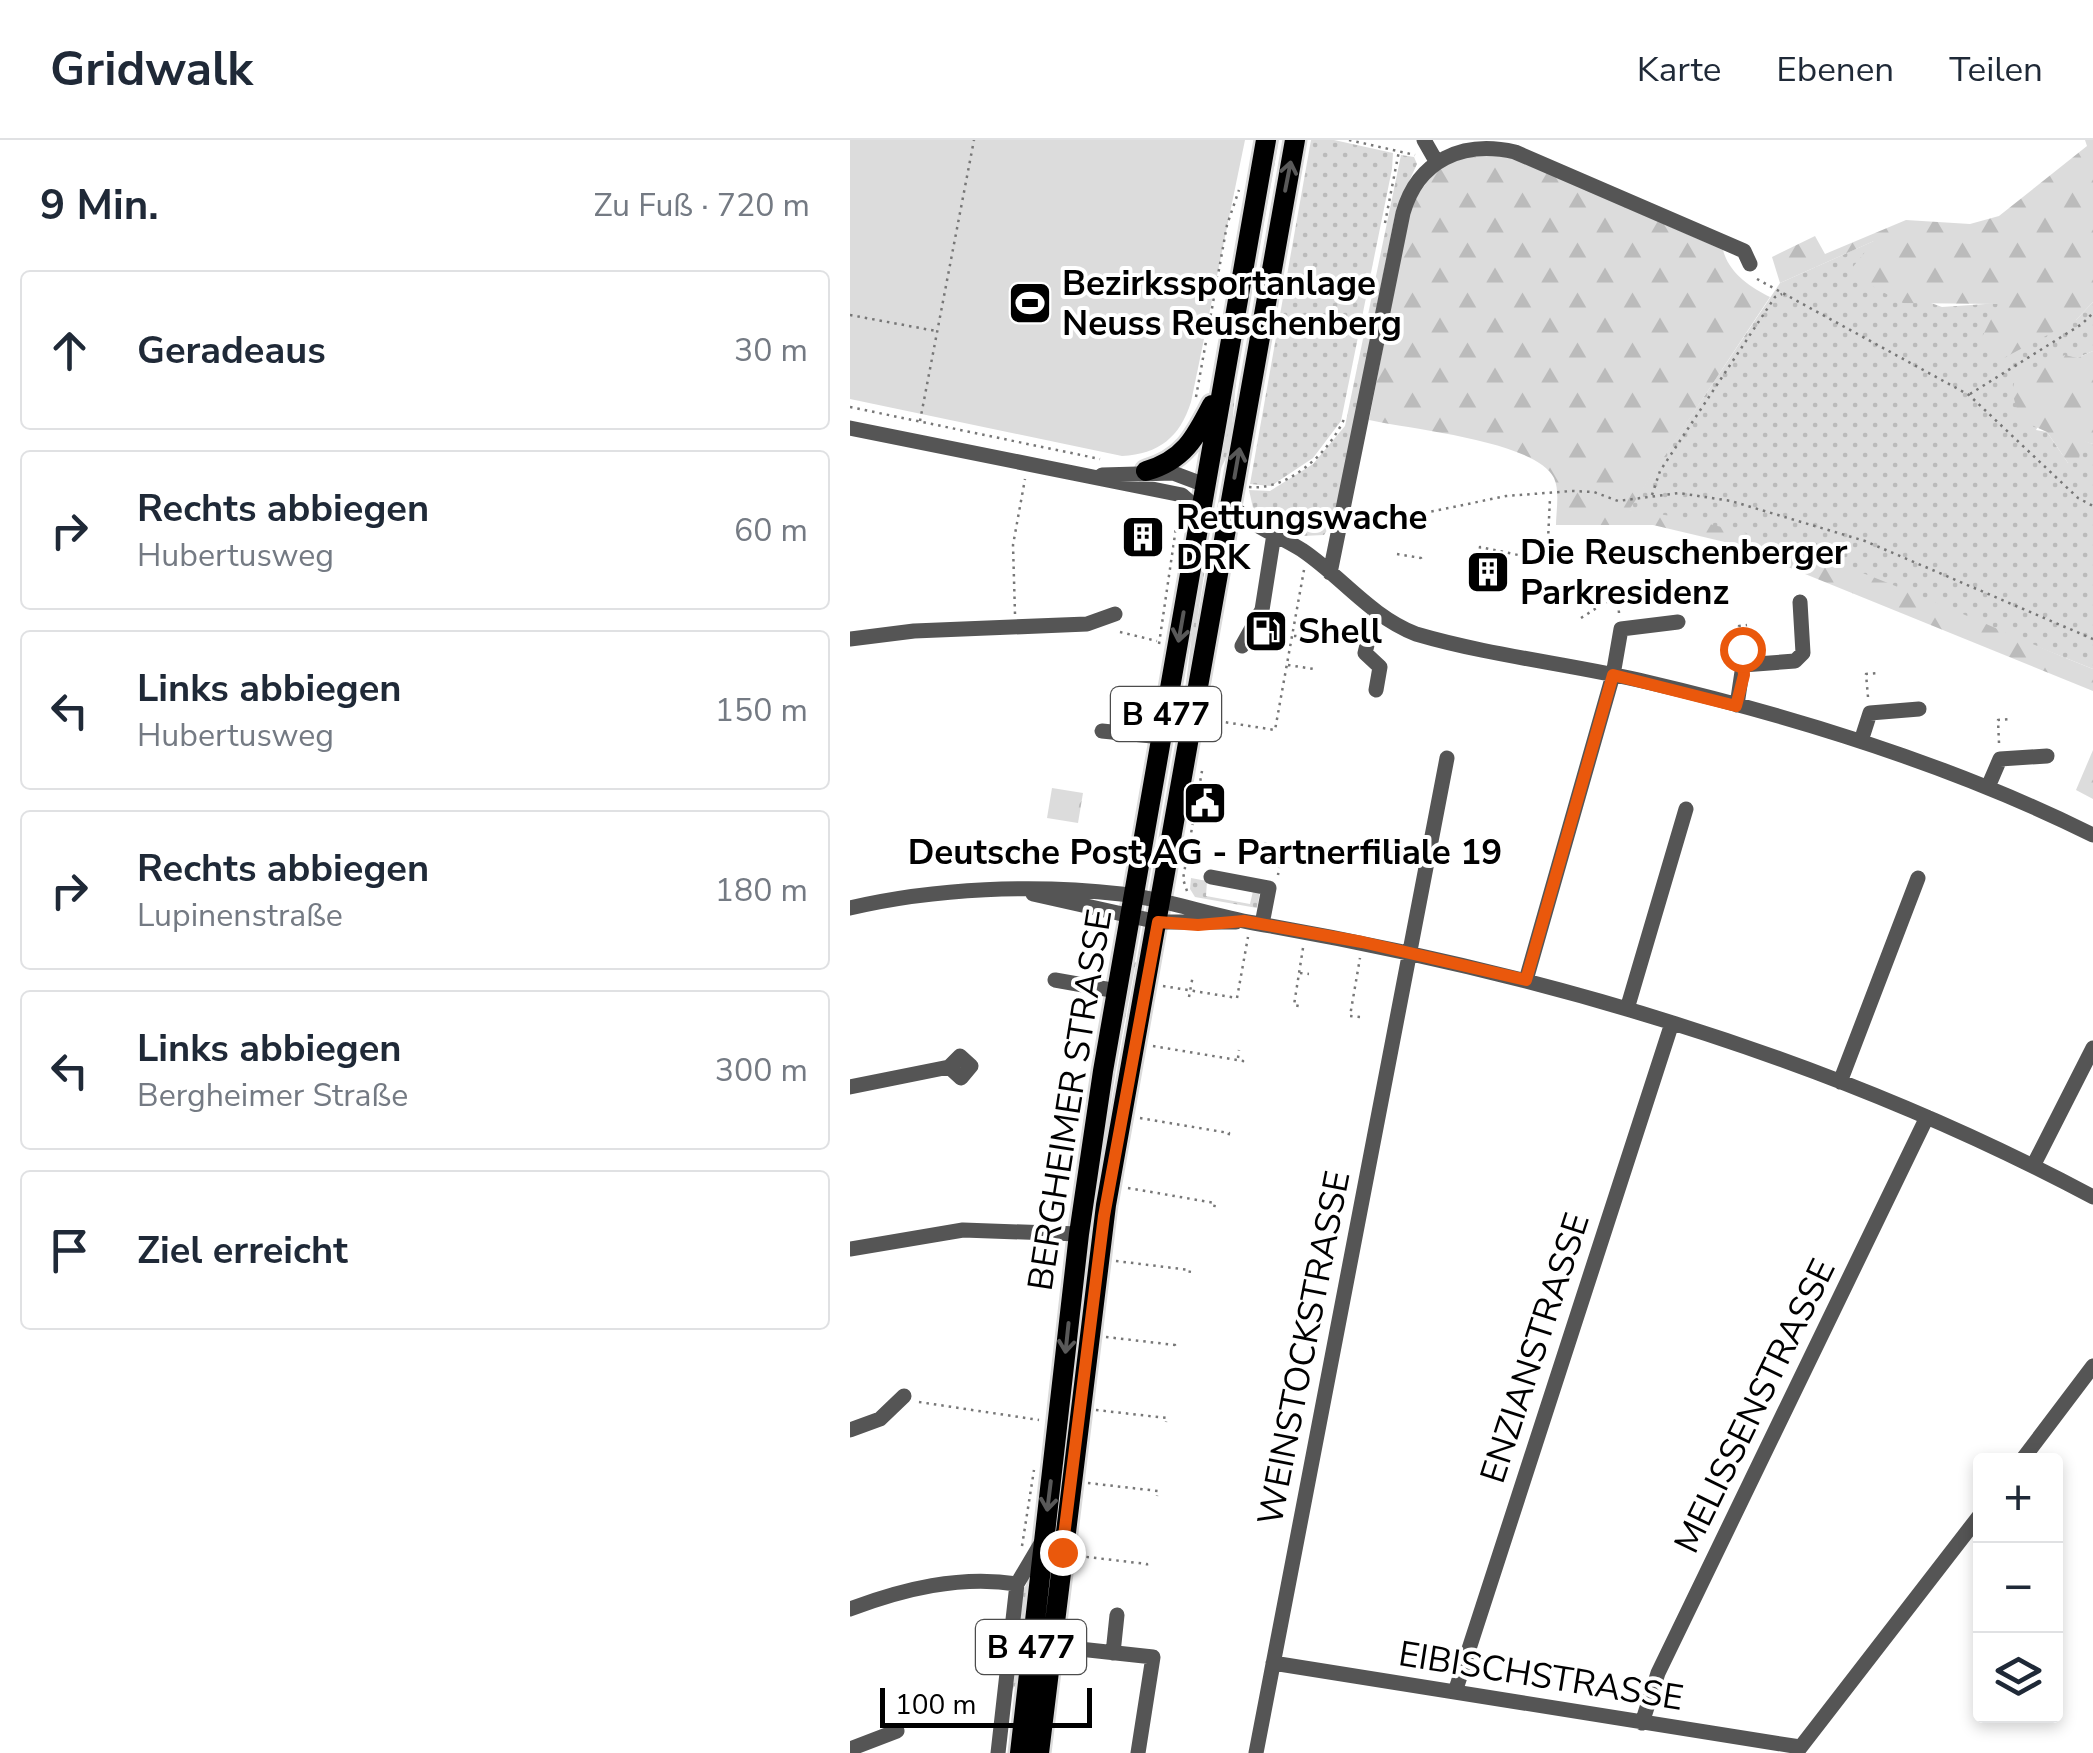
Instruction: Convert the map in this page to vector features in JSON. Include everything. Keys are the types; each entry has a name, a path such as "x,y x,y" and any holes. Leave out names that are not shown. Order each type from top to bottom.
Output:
{"main road":[{"name":"BERGHEIMER STRASSE","path":"1020,1753 1079,1234 1117,992 1266,140"},
{"name":"BERGHEIMER STRASSE","path":"1040,1753 1104,1216 1294,140"},
{"path":"1146,471 1177,459 1196,440 1222,386"},
{"path":"1205,485 1230,503"}],"street":[{"path":"1424,140 1436,161"},
{"path":"1330,573 1346,509 1402,213 1420,177 1436,161 1484,146 1516,152 1744,251 1750,264"},
{"path":"850,428 1182,495 1200,511"},
{"path":"1095,475 1146,471 1182,475 1205,485"},
{"path":"1230,503 1248,521 1307,554 1375,612 1400,628 1434,640 1613,675 1861,741 1988,787 2093,836"},
{"path":"1242,646 1262,610 1274,534"},
{"path":"1736,706 1743,665 1800,658 1804,648 1800,602"},
{"path":"1375,612 1365,652 1380,667 1376,690"},
{"path":"850,639 1087,624 1115,614"},
{"path":"1526,980 1613,675 1621,630 1678,622"},
{"path":"1861,741 1870,713 1919,709"},
{"path":"1102,731 1162,736"},
{"path":"1988,787 2000,759 2046,756"},
{"name":"WEINSTOCKSTRASSE","path":"1256,1753 1446,758"},
{"path":"1627,1009 1686,809"},
{"path":"1211,877 1269,888 1252,922"},
{"path":"1840,1082 1918,878"},
{"path":"850,908 924,894 1030,892 1133,906 1198,925 1252,922"},
{"path":"1160,912 1184,905 1362,942 1526,980 1672,1022 1926,1117 2093,1197"},
{"path":"1055,980 1117,992"},
{"name":"ENZIANSTRASSE","path":"1455,1692 1672,1022"},
{"path":"2033,1166 2093,1048"},
{"path":"850,1087 949,1068"},
{"name":"MELISSENSTRASSE","path":"1642,1723 1658,1673 1926,1117"},
{"path":"850,1249 964,1230 1079,1234"},
{"path":"2027,1453 2093,1366"},
{"path":"850,1430 880,1419 904,1396"},
{"path":"1798,1750 1973,1524"},
{"name":"BERGHEIMER STRASSE","path":"998,1753 1018,1584 1043,1540"},
{"path":"850,1609 914,1588 950,1583 1018,1584"},
{"path":"1113,1653 1117,1615"},
{"path":"1052,1646 1153,1657 1138,1753"},
{"name":"EIBISCHSTRASSE","path":"1273,1663 1798,1750"},
{"path":"850,1750 897,1732"}],"path":[{"path":"920,423 974,140"},
{"path":"1349,140 1436,161"},
{"path":"1384,227 1399,151"},
{"path":"1196,396 1228,225 1239,190"},
{"path":"1750,264 1758,280 1968,395 2078,498 2093,506"},
{"path":"1652,497 1660,471 1775,297 1788,295"},
{"path":"1968,395 2082,324 2093,312"},
{"path":"850,315 938,331"},
{"path":"1245,487 1270,489 1312,462 1328,445 1350,406"},
{"path":"850,407 1111,461"},
{"path":"1015,626 1012,545 1028,462"},
{"path":"1346,509 1410,516 1506,496 1550,496 1572,491 1594,492 1607,500 1679,493 1731,501 1865,541 2093,639"},
{"path":"1479,556 1480,547 1547,561 1550,496"},
{"path":"1205,719 1275,730 1307,554"},
{"path":"1397,554 1421,562"},
{"path":"1539,587 1547,587"},
{"path":"1621,630 1617,591 1624,591"},
{"path":"1581,618 1606,602 1618,600"},
{"path":"1743,665 1739,626 1747,625"},
{"path":"1120,632 1159,641"},
{"path":"1292,635 1319,637"},
{"path":"1287,664 1314,669"},
{"path":"1870,713 1866,674 1879,673"},
{"path":"2000,759 1998,720 2012,719"},
{"path":"1184,905 1187,890 1183,879 1202,758"},
{"path":"1258,842 1282,846 1277,881 1269,888"},
{"path":"1238,995 1252,922"},
{"path":"1303,1006 1294,1005 1305,932"},
{"path":"1360,1017 1350,1016 1362,942"},
{"path":"1243,963 1252,964"},
{"path":"1160,997 1164,971"},
{"path":"1299,972 1309,974"},
{"path":"1189,997 1193,976"},
{"path":"1356,983 1365,985"},
{"path":"1162,985 1247,996"},
{"path":"1221,1002 1222,995"},
{"path":"1152,1045 1243,1061 1242,1067"},
{"path":"1238,1060 1239,1050"},
{"path":"1200,1060 1201,1054"},
{"path":"1220,1064 1222,1057"},
{"path":"1138,1117 1229,1133 1228,1138"},
{"path":"1127,1188 1215,1202 1214,1209"},
{"path":"1173,1202 1174,1196"},
{"path":"1193,1206 1194,1199"},
{"path":"1112,1276 1115,1261 1190,1270 1190,1278"},
{"path":"1137,1271 1138,1264"},
{"path":"1163,1274 1164,1267"},
{"path":"1104,1336 1175,1345 1174,1350"},
{"path":"904,1396 934,1408 1042,1420"},
{"path":"1095,1410 1167,1418 1166,1422"},
{"path":"1085,1498 1086,1483 1158,1491 1158,1496"},
{"path":"1080,1545 1077,1556 1148,1564 1147,1568"}],"green space":[{"name":"Bezirkssportanlage Neuss Reuschenberg","path":"850,140 1245,140 1191,402 1174,434 1147,452 1122,456 850,399"},
{"path":"1275,140 1279,140 1237,370 1230,450 1219,472"},
{"path":"1311,140 1334,140 1393,153 1392,169 1341,421 1313,458 1271,486 1250,484"},
{"path":"2085,140 2093,140 2093,302 2076,320 1998,361 1981,339 1999,304 1903,303 1848,273 1874,241 1780,283 1772,257 1815,236 1825,254 1906,220 1970,224 1999,216 2087,146"},
{"path":"1478,153 1509,156 1723,250 1741,278 1770,297 1629,510 1746,533 1923,597 2093,669 2093,691 1729,543 1653,525 1556,525 1556,483 1543,465 1470,438 1369,420 1411,204 1438,167"},
{"path":"1401,155 1414,157 1417,164 1396,210 1335,518 1324,535 1303,536 1253,508 1249,490 1270,491 1313,464 1345,426"},
{"path":"1876,240 1849,273 1942,307 2000,303 2076,320 2093,302 2093,351 2077,358 2036,430 2047,432 2068,463 2082,440 2093,444 2093,669 1837,566 1628,510 1780,283"},
{"path":"2093,351 2093,444 2082,441 2079,459 2068,463 2047,432 2020,420 2012,392 2016,375 2065,355 2077,358"},
{"path":"1203,540 1209,541 1161,862 1156,861 1186,684"},
{"path":"2093,750 2093,799 2076,790"},
{"path":"1052,788 1083,793 1078,823 1047,818"},
{"path":"1191,878 1207,881 1206,896 1250,904 1253,891 1260,892 1257,908 1195,897 1190,889"},
{"path":"1130,960 1136,962 1102,1140 1099,1197 1092,1196"},
{"path":"1089,1211 1097,1213 1057,1538 1051,1537"},
{"path":"1032,1574 1022,1672 1008,1699 1020,1596"}],"place":[{"name":"Bezirkssportanlage Neuss Reuschenberg","path":"1030,303"},
{"name":"Rettungswache DRK","path":"1143,537"},
{"name":"Die Reuschenberger Parkresidenz","path":"1488,572"},
{"name":"Shell","path":"1266,631"},
{"name":"Deutsche Post AG - Partnerfiliale 19","path":"1205,803"}],"route":[{"path":"1062,1552 1104,1216 1158,922 1198,925 1244,921 1362,942 1526,980 1613,675 1736,706 1744,675 1742,649"}]}
